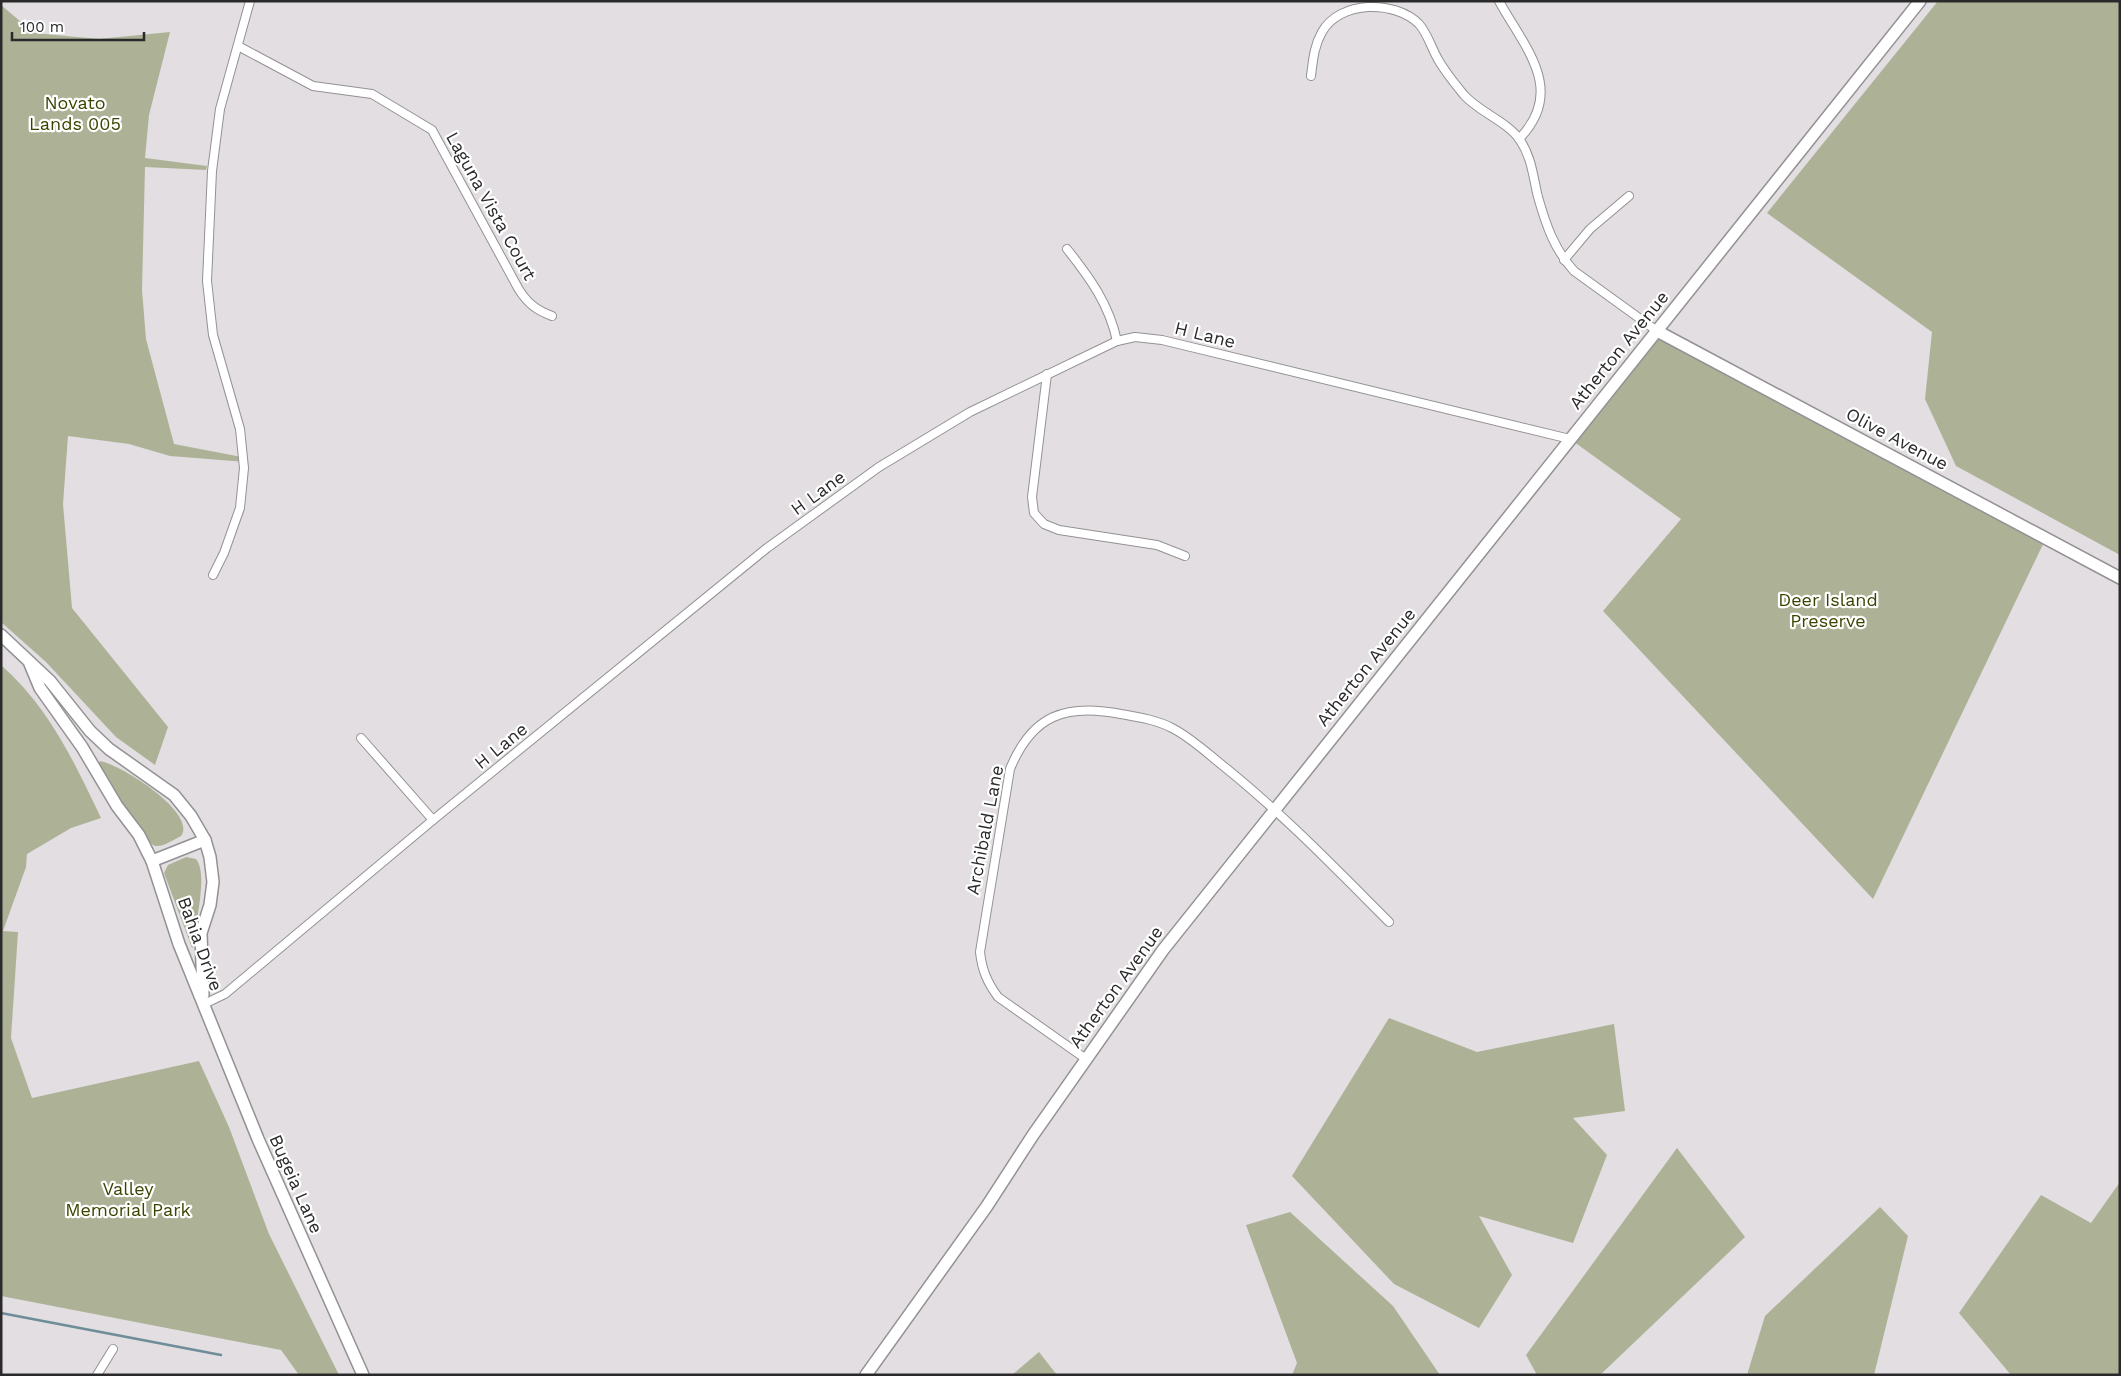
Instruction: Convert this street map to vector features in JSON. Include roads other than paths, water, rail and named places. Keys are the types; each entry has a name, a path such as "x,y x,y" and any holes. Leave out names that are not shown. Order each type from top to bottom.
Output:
{"street":[{"path":"213,575 224,553 240,508 244,468 240,429 213,335 207,281 212,172 220,109 250,1"},
{"path":"1499,1 1533,57 1538,75 1541,101 1536,117 1519,139"},
{"name":"Atherton Avenue","path":"866,1375 987,1206 1086,1059 1163,950 1920,1"},
{"path":"1311,76 1314,48 1322,30 1336,16 1351,7 1368,4 1387,5 1406,11 1420,25 1440,62 1460,91 1519,139 1531,161 1538,196 1552,243 1564,260 1574,271 1657,331"},
{"name":"Laguna Vista Court","path":"238,46 313,86 372,94 432,130 518,288 526,300 537,310 552,316"},
{"path":"1564,260 1590,229 1630,196"},
{"path":"1067,249 1097,288 1113,319 1118,341"},
{"name":"Olive Avenue","path":"1657,331 2120,578"},
{"name":"H Lane","path":"204,1004 225,994 433,820 767,548 879,467 970,412 1118,341 1135,337 1162,340 1570,438"},
{"path":"1048,374 1032,497 1034,513 1044,524 1059,530 1157,546 1185,556"},
{"name":"Bahia Drive","path":"1,635 50,681 90,731 109,749 174,795 191,816 204,840 210,857 213,882 210,906 200,932 204,1004"},
{"name":"Bahia Drive","path":"30,664 40,688 82,747 117,806 139,835 152,861 179,944 204,1004"},
{"name":"Archibald Lane","path":"1086,1059 998,997 987,983 980,952 984,917 1010,769 1018,749 1030,734 1052,716 1080,709 1100,710 1153,720 1172,728 1196,744 1275,808 1389,922"},
{"path":"361,738 433,820"},
{"path":"152,861 204,840"},
{"name":"Bugeia Lane","path":"204,1004 274,1178 363,1375"},
{"path":"97,1375 113,1349"}],"waterway":[{"path":"1,1313 221,1355"}],"park label":[{"name":"Novato Lands 005","path":"75,113"},
{"name":"Deer Island Preserve","path":"1828,610"},
{"name":"Valley Memorial Park","path":"128,1199"}]}
